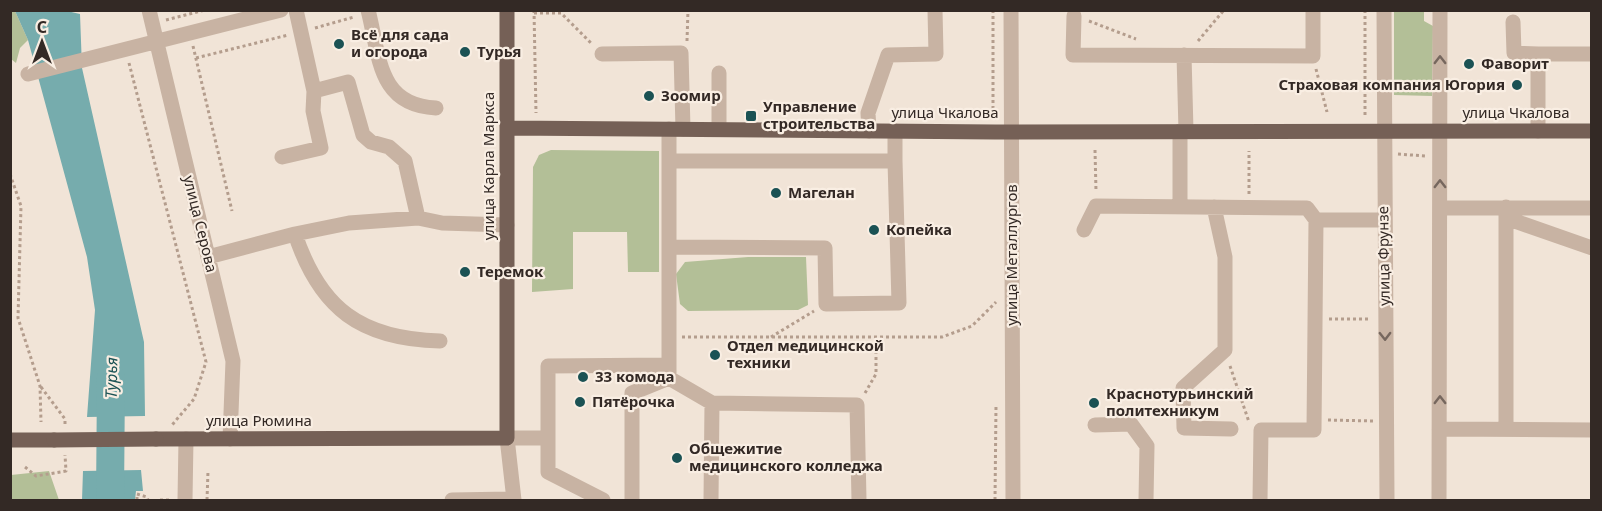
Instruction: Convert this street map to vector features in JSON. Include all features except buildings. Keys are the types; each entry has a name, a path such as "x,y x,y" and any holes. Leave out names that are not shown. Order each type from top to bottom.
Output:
{"main road":[{"name":"улица Карла Маркса","path":"507,10 507,438"},
{"name":"улица Чкалова","path":"507,128 1012,132 1592,131"},
{"name":"улица Рюмина","path":"10,440 507,438"}],"street":[{"name":"улица Серова","path":"148,10 233,361 230,439"},
{"path":"28,74 281,10"},
{"path":"282,157 321,148 313,111 314,91 296,10"},
{"path":"368,10 382,72 393,93 412,105 436,108"},
{"path":"868,130 868,112 888,55 936,54 935,10"},
{"name":"улица Металлургов","path":"1011,10 1013,501"},
{"path":"1074,16 1073,55 1313,56 1313,10"},
{"name":"улица Фрунзе","path":"1384,10 1387,501"},
{"path":"1439,501 1440,10"},
{"path":"1513,22 1514,53 1592,54"},
{"path":"602,54 681,53 676,129 669,161 669,371"},
{"path":"1538,54 1538,131"},
{"path":"1180,207 1185,56"},
{"path":"719,73 719,129"},
{"path":"314,91 348,82 363,135 370,142 389,147 405,161 418,218"},
{"path":"669,247 825,249 826,304 899,303 895,131"},
{"path":"669,161 895,161"},
{"path":"1084,230 1096,206 1307,208 1316,220 1314,430 1261,430 1260,501"},
{"path":"1214,207 1224,257 1225,350 1183,388 1184,428 1231,429"},
{"path":"1440,208 1506,213 1592,208"},
{"path":"1506,213 1592,248"},
{"path":"1506,213 1506,429"},
{"path":"208,257 295,234 349,223 418,218 442,223 507,225"},
{"path":"1316,220 1384,220"},
{"path":"295,234 306,267 323,293 342,311 363,326 394,337 440,340"},
{"path":"603,501 548,472 548,366 669,371 712,403 858,405 859,501"},
{"path":"632,501 632,393 669,371"},
{"path":"711,501 712,403"},
{"path":"1095,425 1131,424 1147,446 1146,501"},
{"path":"1439,429 1592,430"},
{"path":"507,438 548,438"},
{"name":"улица Карла Маркса","path":"507,438 514,500"},
{"path":"185,501 186,439"},
{"path":"452,501 514,500"}],"path":[{"path":"681,53 686,45 689,28 688,10"},
{"path":"1185,56 1224,10"},
{"path":"1365,10 1366,131"},
{"path":"536,113 534,12 559,12 602,54"},
{"path":"186,15 232,211"},
{"path":"1074,16 1137,40"},
{"path":"126,49 206,362 194,399 172,422"},
{"path":"1313,56 1328,112"},
{"path":"1095,150 1096,206"},
{"path":"1249,208 1250,151"},
{"path":"1384,154 1440,156"},
{"path":"10,174 21,206 18,318 40,386 41,422"},
{"path":"669,337 942,337 972,326 996,302"},
{"path":"769,338 826,304"},
{"path":"1315,319 1375,319"},
{"path":"858,405 876,374 876,337"},
{"path":"1225,350 1251,430"},
{"path":"1314,420 1376,421"},
{"path":"25,467 36,476 66,471"},
{"path":"207,501 208,471"},
{"path":"137,501 138,494 141,494 148,501"}],"green space":[{"path":"10,11 15,11 28,40 20,48 16,63 11,59"},
{"path":"1394,11 1424,11 1424,21 1433,26 1432,96 1394,95"},
{"path":"551,150 659,151 659,272 628,272 627,232 573,232 573,289 532,292 533,167 539,155"},
{"path":"748,257 806,257 808,305 798,310 688,311 680,304 676,274 685,262"},
{"path":"49,471 59,500 11,500 11,475"}],"water":[{"name":"Турья","path":"15,11 67,11 80,14 82,68 144,342 145,416 87,417 95,310 87,257 28,40"},
{"path":"141,470 143,491 136,491 135,500 82,500 83,471"}],"waterway":[{"name":"Турья","path":"110,500 111,377"}],"place":[{"name":"Всё для сада и огорода","path":"339,44"},
{"name":"Турья","path":"465,52"},
{"name":"Фаворит","path":"1469,64"},
{"name":"Страховая компания Югория","path":"1517,85"},
{"name":"Зоомир","path":"649,96"},
{"name":"Управление строительства","path":"751,116"},
{"name":"Магелан","path":"776,193"},
{"name":"Копейка","path":"874,230"},
{"name":"Теремок","path":"465,272"},
{"name":"Отдел медицинской техники","path":"715,355"},
{"name":"33 комода","path":"583,377"},
{"name":"Пятёрочка","path":"580,402"},
{"name":"Краснотурьинский политехникум","path":"1094,403"},
{"name":"Общежитие медицинского колледжа","path":"677,458"}]}
